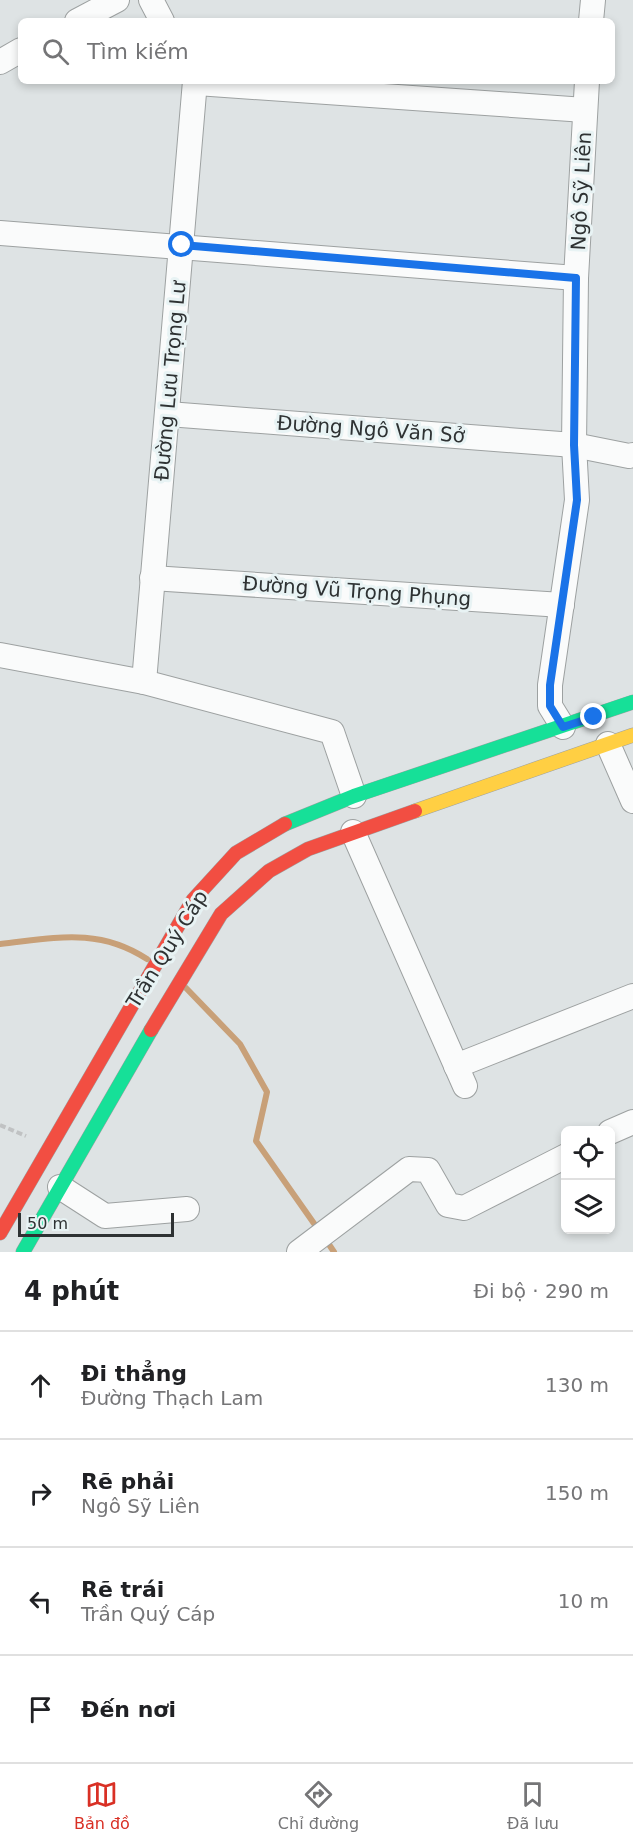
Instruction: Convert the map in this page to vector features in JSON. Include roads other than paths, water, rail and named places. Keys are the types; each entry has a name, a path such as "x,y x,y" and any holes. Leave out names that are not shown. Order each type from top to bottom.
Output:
{"street":[{"path":"83,18 117,0"},
{"path":"151,0 160,18"},
{"path":"591,18 593,0"},
{"path":"0,62 18,52"},
{"name":"Đường Lưu Trọng Lư","path":"144,682 196,84"},
{"path":"224,84 585,110"},
{"name":"Ngô Sỹ Liên","path":"587,84 576,278 574,445 577,500 550,685 550,706 585,736 633,801"},
{"path":"0,233 182,245 576,278"},
{"name":"Đường Ngô Văn Sở","path":"168,414 574,445 633,455"},
{"name":"Đường Vũ Trọng Phụng","path":"152,578 562,605"},
{"path":"0,655 144,682 332,732 354,796"},
{"name":"Trần Quý Cáp","path":"23,1252 142,1045 221,914 269,871 308,849 585,736 633,702"},
{"name":"Trần Quý Cáp","path":"0,1233 193,900 236,853 282,825 354,796 585,736 633,735"},
{"path":"353,832 461,1076 633,996"},
{"path":"615,1130 633,1122"},
{"path":"299,1252 409,1169 428,1170 448,1205 464,1208 561,1159"},
{"path":"60,1187 105,1216 187,1209"}],"waterway":[{"path":"0,944 76,937 111,942 147,959"},
{"path":"186,988 240,1044 267,1092 256,1141 320,1232"},
{"path":"326,1240 334,1252"}]}
